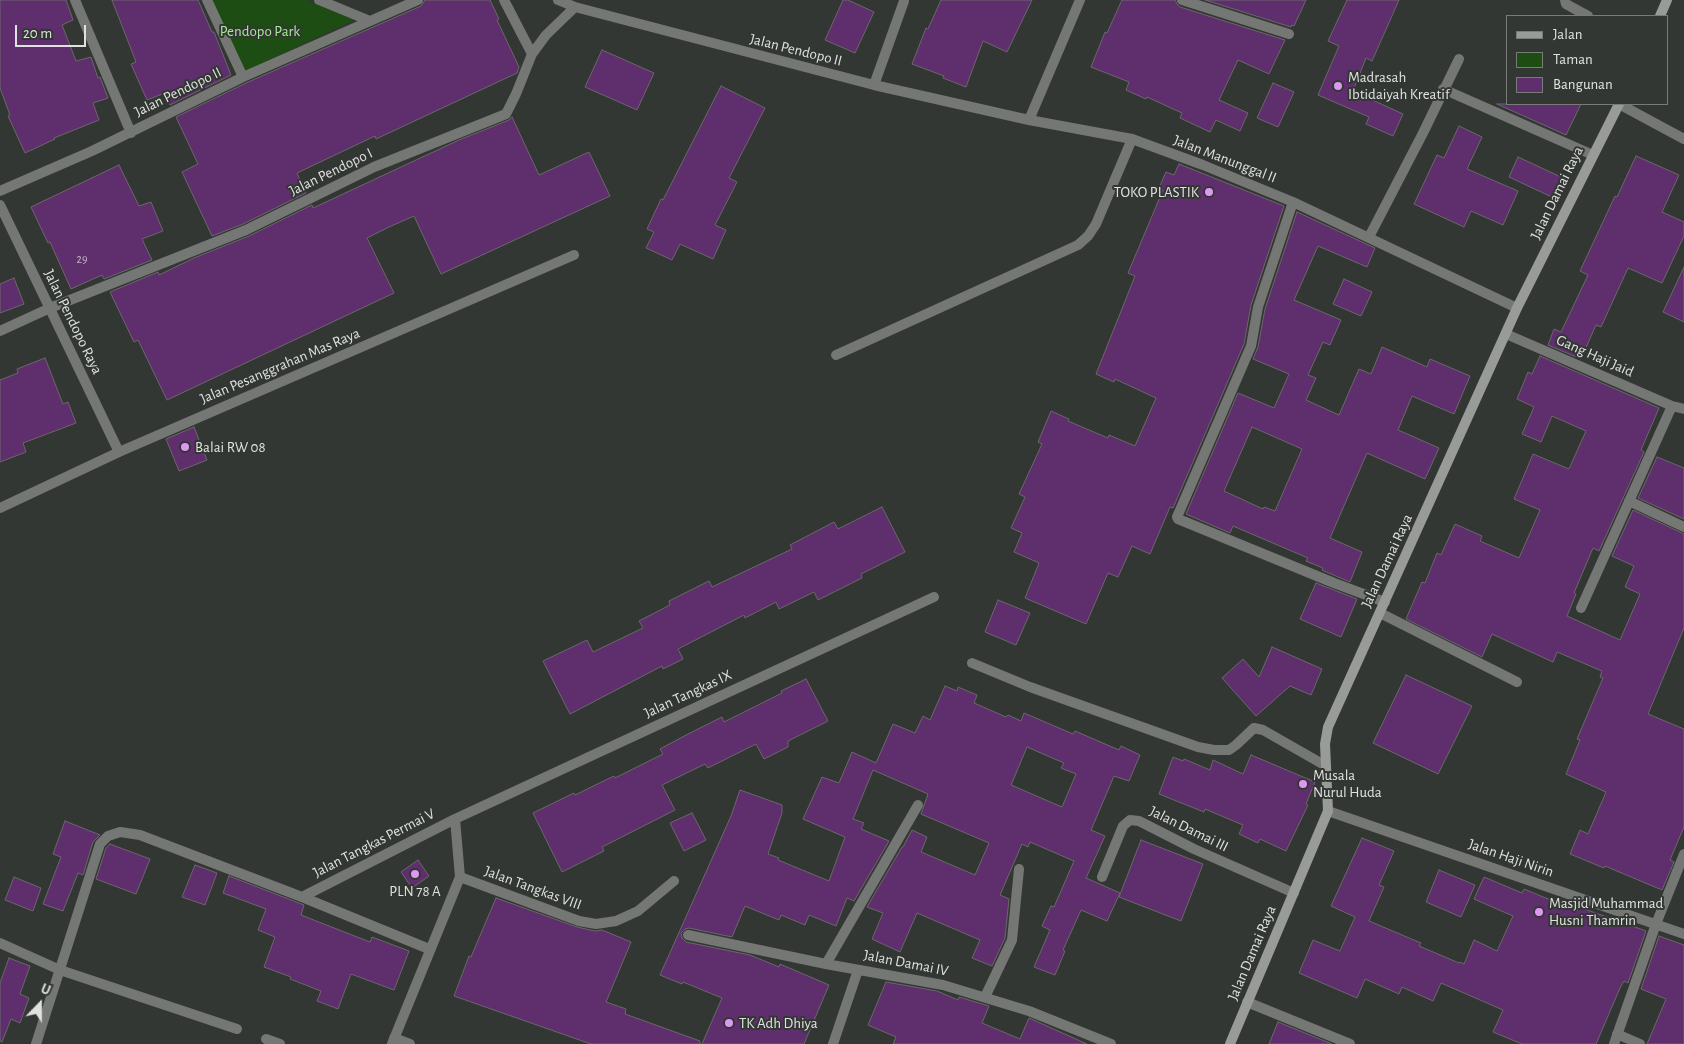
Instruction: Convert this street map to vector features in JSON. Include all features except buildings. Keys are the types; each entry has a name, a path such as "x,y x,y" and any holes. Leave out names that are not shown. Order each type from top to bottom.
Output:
{"street":[{"path":"75,0 130,132"},
{"path":"207,0 243,78"},
{"path":"319,0 370,21"},
{"name":"Jalan Pendopo II","path":"0,191 243,78 418,0"},
{"path":"504,0 532,54"},
{"name":"Jalan Pendopo II","path":"558,0 575,8 874,85 1029,120"},
{"path":"1029,120 1080,0"},
{"path":"1182,0 1289,34"},
{"path":"1565,0 1566,4 1586,15"},
{"path":"1660,15 1667,0"},
{"path":"874,85 904,1"},
{"name":"Jalan Pendopo I","path":"0,331 50,308 246,230 374,167 506,114 532,54 546,35 575,8"},
{"path":"1369,237 1459,59"},
{"path":"1444,90 1593,155"},
{"name":"Jalan Damai Raya","path":"1230,1044 1328,811 1325,744 1328,726 1518,308 1618,105"},
{"path":"1621,105 1684,139"},
{"name":"Jalan Manunggal II","path":"1029,120 1132,139 1293,202 1518,308"},
{"path":"836,355 1078,245 1088,236 1096,224 1132,139"},
{"path":"1293,202 1258,307 1251,346 1177,517 1306,572 1385,602"},
{"name":"Jalan Pendopo Raya","path":"0,205 119,452"},
{"name":"Jalan Pesanggrahan Mas Raya","path":"0,508 119,452 574,256"},
{"name":"Gang Haji Jaid","path":"1506,334 1672,406 1684,409"},
{"path":"1581,608 1672,406"},
{"path":"1629,501 1684,528"},
{"name":"Jalan Tangkas IX","path":"455,818 934,597"},
{"path":"1380,614 1517,682"},
{"path":"972,663 1030,687 1198,747 1229,750 1236,746 1254,728 1263,730 1326,766"},
{"path":"826,964 918,805"},
{"name":"Jalan Haji Nirin","path":"1328,811 1684,934"},
{"name":"Jalan Tangkas Permai V","path":"36,1044 100,844 108,836 120,832 140,835 429,950 460,877 455,818 302,898"},
{"name":"Jalan Damai III","path":"1102,878 1123,826 1130,820 1139,821 1194,849 1294,893"},
{"path":"1640,1044 1615,1039 1656,924 1684,854"},
{"path":"985,997 1012,940 1019,869"},
{"name":"Jalan Tangkas VIII","path":"460,877 579,921 596,924 616,921 638,911 674,881"},
{"name":"Jalan Damai IV","path":"688,935 826,964 944,985 1029,1011 1111,1044"},
{"path":"0,943 60,970 237,1029"},
{"path":"410,1044 393,1041 429,950"},
{"path":"834,1044 858,970"},
{"path":"1247,1002 1350,1044"},
{"path":"266,1039 280,1044"}],"green space":[{"name":"Pendopo Park","path":"212,0 306,0 354,20 245,71"}],"place":[{"name":"Madrasah Ibtidaiyah Kreatif","path":"1338,86"},
{"name":"TOKO PLASTIK","path":"1209,192"},
{"name":"Balai RW 08","path":"185,447"},
{"name":"Musala Nurul Huda","path":"1303,784"},
{"name":"PLN 78 A","path":"415,874"},
{"name":"Masjid Muhammad Husni Thamrin","path":"1539,912"},
{"name":"TK Adh Dhiya","path":"729,1023"}]}
